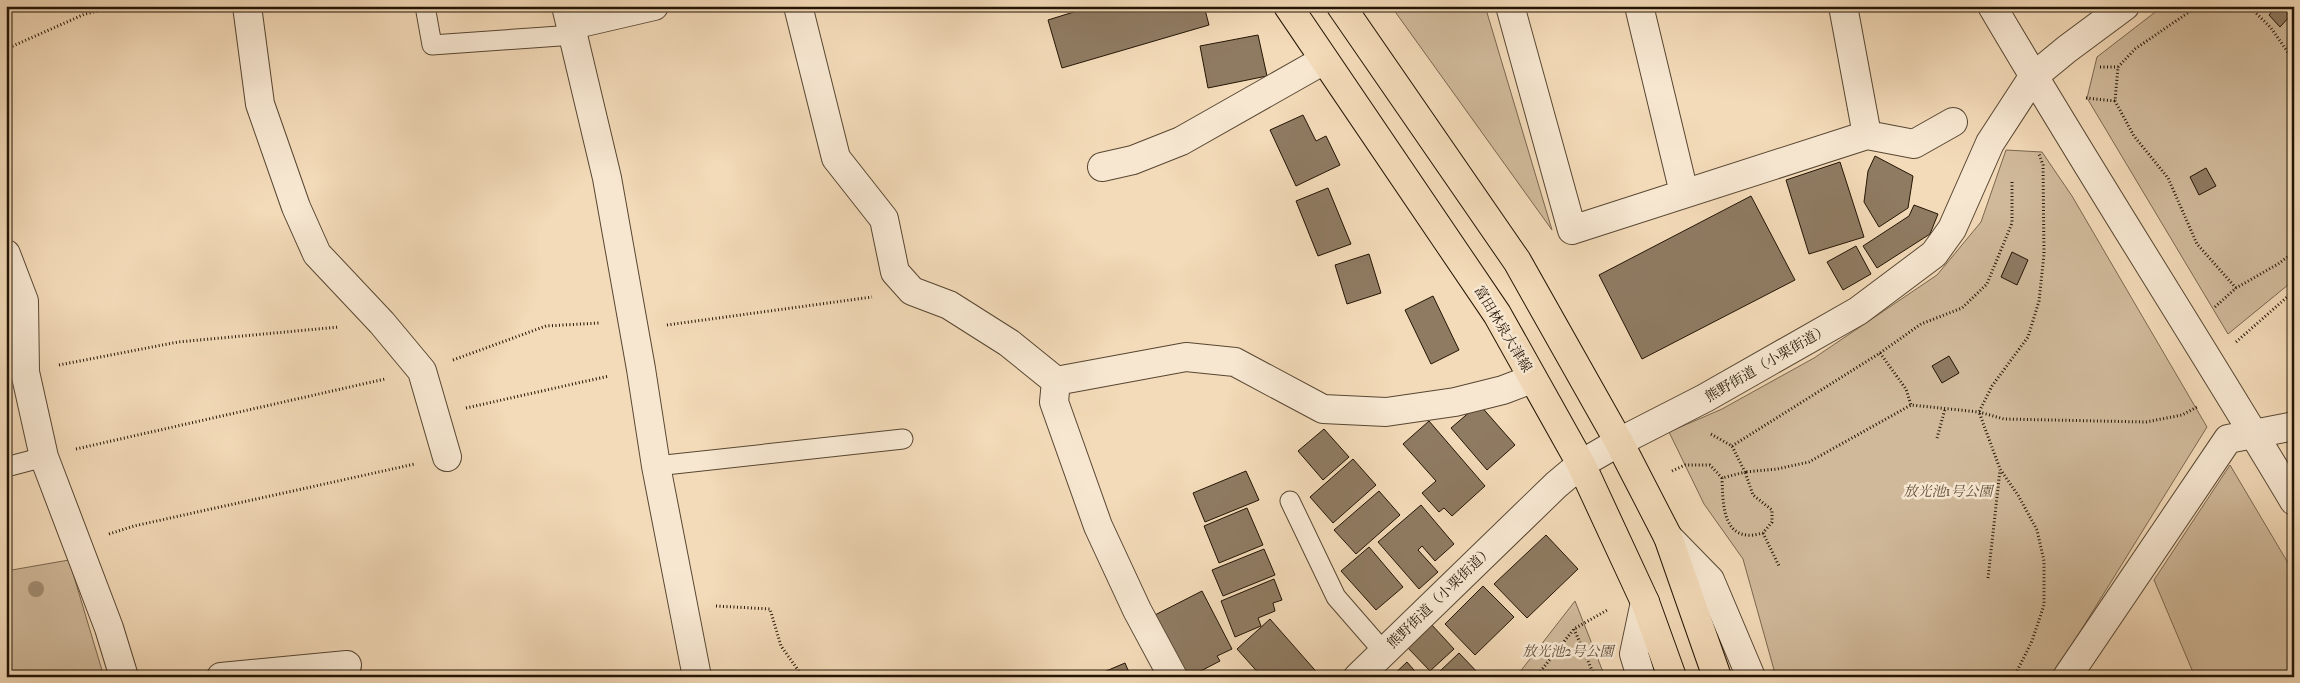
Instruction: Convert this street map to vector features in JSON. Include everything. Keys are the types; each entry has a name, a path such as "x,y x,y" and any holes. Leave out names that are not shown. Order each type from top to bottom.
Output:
{"main road":[{"name":"富田林泉大津線","path":"1288,6 1497,314 1581,464 1645,602 1672,677"},
{"path":"1341,6 1517,261 1618,442 1668,537 1717,677"}],"street":[{"path":"247,6 260,104 296,207 317,254 382,323 422,371 447,457"},
{"path":"654,6 570,22 607,178 656,466 697,677"},
{"path":"798,6 836,158 884,219 895,272 912,291 949,305 1009,343 1056,381 1186,357 1235,362 1323,409 1386,412 1455,402 1503,390 1532,379"},
{"path":"1510,6 1572,230 1866,134 1914,144 1953,122"},
{"path":"1639,6 1684,193"},
{"path":"1842,6 1866,134"},
{"path":"1992,6 2032,77 2294,501"},
{"name":"熊野街道（小栗街道）","path":"1358,677 1556,485 1581,464 1618,442 1705,398 1858,311 1934,254 1952,229 1990,143 2032,77 2125,6"},
{"path":"1102,167 1133,160 1181,141 1324,60"},
{"path":"6,254 24,301 25,372 44,456 109,628 124,677"},
{"path":"1056,381 1054,402 1098,526 1136,610 1172,677"},
{"path":"2067,677 2228,439 2253,432 2294,426"},
{"path":"1668,537 1710,580 1751,677"},
{"path":"1641,677 1634,654 1645,602"},
{"path":"221,677 347,665"}],"lane":[{"path":"425,6 432,44 570,22"},
{"path":"656,466 903,439"},
{"path":"6,467 44,456"},
{"path":"1290,501 1336,597 1383,651"}],"path":[{"path":"6,49 85,14 119,6"},
{"path":"2236,288 2197,244 2168,178 2134,136 2115,101 2118,67 2135,49 2192,10 2241,6"},
{"path":"2249,6 2271,28 2294,61"},
{"path":"2078,96 2115,101"},
{"path":"2014,677 2032,641 2044,605 2044,561 2037,530 2018,495 2000,469 1979,412 1992,386 2028,337 2039,301 2044,254 2043,165 2037,147"},
{"path":"2213,309 2236,288 2278,264 2294,252"},
{"path":"44,456 422,371 546,326 633,326 912,291"},
{"path":"2211,364 2294,291"},
{"path":"25,372 178,342 382,323"},
{"path":"1880,353 1906,389 1911,404"},
{"path":"435,416 641,369"},
{"path":"1722,478 1745,472 1777,469 1809,462 1911,404 1979,412 2004,419 2146,422 2182,415 2206,402"},
{"path":"1937,438 1945,409"},
{"path":"1669,473 1685,465 1710,465 1722,478 1725,515 1733,529 1746,535 1763,533 1772,522 1772,510 1753,495 1745,472 1732,446 1703,429"},
{"path":"77,545 134,526 447,457"},
{"path":"1988,578 2000,469"},
{"path":"1763,533 1779,566"},
{"path":"683,605 770,609 781,646 803,677"},
{"path":"1536,677 1574,628 1612,607"},
{"path":"1574,628 1595,677"}],"green space":[{"path":"1391,6 1485,6 1552,230"},
{"path":"2163,6 2294,6 2294,280 2228,334 2087,98 2097,57"},
{"name":"放光池1号公園","path":"2006,150 2042,152 2072,196 2207,427 2052,677 1776,677 1743,559 1704,504 1669,432 1722,409 1814,358 1937,275 1981,222"},
{"path":"2230,465 2294,573 2294,677 2195,677 2154,580"},
{"path":"69,560 104,677 6,677 6,571"},
{"name":"放光池2号公園","path":"1575,601 1605,677 1516,677"}],"building":[{"path":"1093,6 1204,6 1209,25 1062,68 1048,20"},
{"path":"2277,6 2280,6 2290,16 2280,27 2269,15"},
{"path":"1258,35 1267,76 1208,88 1200,46"},
{"path":"1303,115 1316,141 1326,136 1340,165 1296,186 1270,130"},
{"path":"1875,156 1913,176 1908,208 1879,227 1864,202 1868,171"},
{"path":"1840,162 1864,237 1809,254 1786,180"},
{"path":"2206,168 2216,186 2199,195 2190,177"},
{"path":"1328,188 1351,244 1318,256 1296,201"},
{"path":"1751,196 1795,280 1642,359 1599,275"},
{"path":"1914,205 1938,214 1930,234 1877,268 1863,246 1909,216"},
{"path":"1856,246 1871,274 1843,290 1827,262"},
{"path":"2012,252 2028,260 2017,285 2001,277"},
{"path":"1369,254 1381,293 1347,304 1335,265"},
{"path":"1433,296 1459,350 1431,364 1405,310"},
{"path":"1949,356 1959,373 1942,383 1932,366"},
{"path":"1479,404 1515,445 1487,470 1451,428"},
{"path":"1429,421 1485,486 1452,516 1444,508 1439,512 1422,493 1436,481 1403,444"},
{"path":"1324,429 1349,457 1323,480 1298,451"},
{"path":"1353,459 1376,485 1333,523 1310,497"},
{"path":"1246,471 1259,500 1205,522 1193,493"},
{"path":"1379,491 1400,515 1356,554 1334,530"},
{"path":"1421,505 1454,544 1435,561 1422,546 1418,550 1438,572 1419,589 1378,542"},
{"path":"1247,508 1263,545 1219,563 1204,526"},
{"path":"1546,535 1578,569 1527,618 1494,584"},
{"path":"1369,547 1403,587 1376,610 1341,571"},
{"path":"1264,549 1275,575 1223,596 1212,570"},
{"path":"1274,579 1282,600 1273,603 1275,611 1258,618 1261,626 1235,637 1221,601"},
{"path":"1483,586 1514,617 1475,655 1445,624"},
{"path":"1202,591 1232,649 1217,656 1220,661 1189,677 1181,677 1151,617"},
{"path":"1270,619 1321,677 1262,677 1237,649"},
{"path":"1431,624 1454,649 1430,671 1407,647"},
{"path":"1459,653 1480,675 1478,677 1444,677 1439,672"},
{"path":"1407,662 1420,677 1391,677"},
{"path":"1125,663 1131,677 1092,677"}]}
